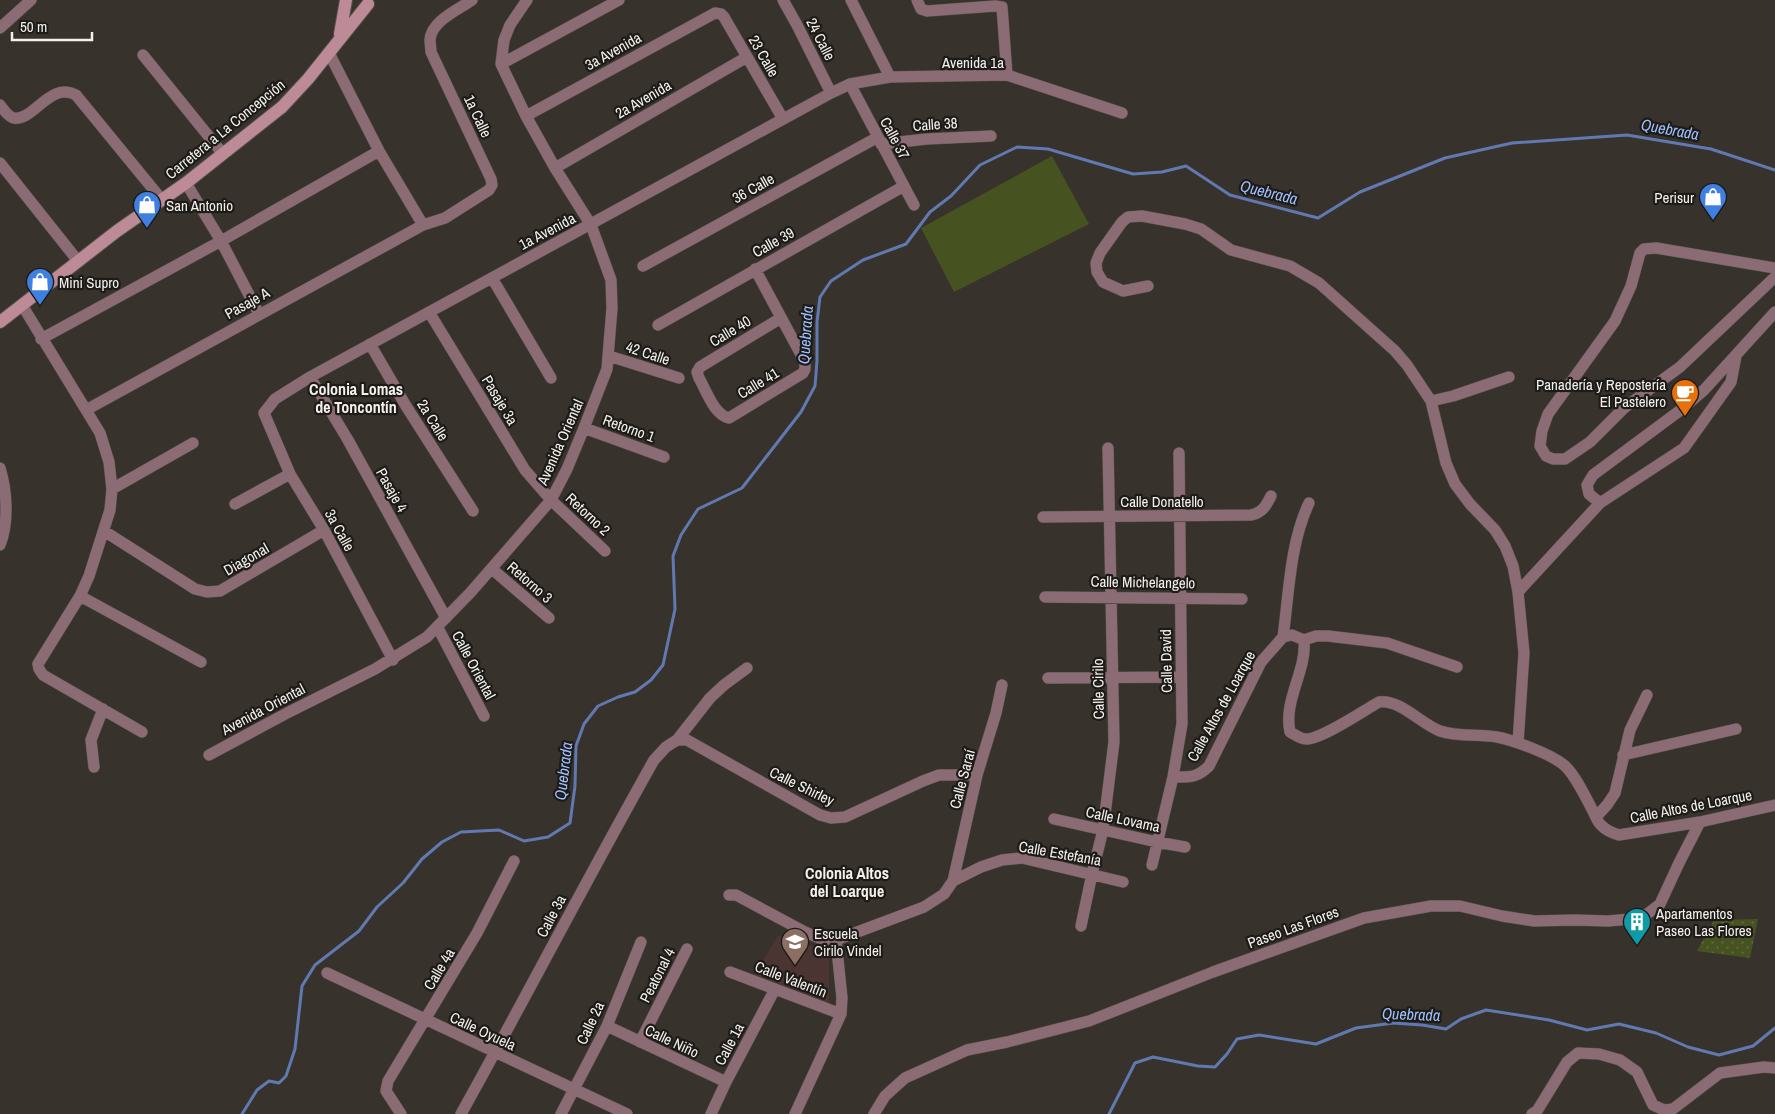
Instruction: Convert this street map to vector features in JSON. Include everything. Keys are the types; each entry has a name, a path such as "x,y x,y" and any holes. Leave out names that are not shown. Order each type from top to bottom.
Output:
{"main road":[{"path":"348,0 358,5 370,2"},
{"name":"Carretera a La Concepción","path":"339,39 348,0"},
{"name":"Carretera a La Concepción","path":"0,322 117,231 186,183 282,107 308,79 370,2"}],"street":[{"path":"0,28 31,0"},
{"name":"1a Calle","path":"423,225 444,218 489,190 492,185 431,52 430,40 433,30 440,22 472,0"},
{"path":"502,64 504,40 510,25 527,0"},
{"path":"502,64 619,0"},
{"name":"24 Calle","path":"782,0 797,25 831,93"},
{"path":"851,0 890,77"},
{"path":"917,0 921,9 927,11 1002,7 1007,76"},
{"name":"23 Calle","path":"715,13 721,14 724,17 783,119"},
{"name":"3a Avenida","path":"526,116 715,13"},
{"path":"329,53 378,152 423,225"},
{"path":"143,55 223,154"},
{"name":"2a Avenida","path":"555,168 747,57"},
{"name":"Avenida Oriental","path":"209,755 289,712 393,660 427,637 438,628 492,569 550,500 567,469 607,368 612,308 611,280 591,225 555,168 526,116 502,64"},
{"name":"Avenida 1a","path":"850,84 890,77 1007,76 1122,113"},
{"name":"1a Avenida","path":"264,413 275,399 310,377 850,84"},
{"name":"Calle 37","path":"850,84 914,205"},
{"path":"0,105 9,116 14,118 22,117 62,91 69,91 76,95 162,200"},
{"name":"Calle 38","path":"880,140 992,136"},
{"name":"36 Calle","path":"643,266 880,140"},
{"path":"41,339 221,241 378,152"},
{"path":"0,163 4,176 78,261"},
{"path":"186,183 221,241 259,314"},
{"name":"Calle 39","path":"658,325 904,186"},
{"path":"1148,286 1123,291 1104,282 1097,272 1096,263 1100,253 1122,222 1128,217 1142,216 1202,229 1231,250 1290,266 1319,283 1396,351 1407,364 1431,401 1446,464 1454,484 1495,530 1505,546 1513,566 1518,592 1524,653 1518,743"},
{"name":"Pasaje A","path":"86,410 423,225"},
{"path":"1775,268 1656,248 1644,249 1640,253 1631,286 1615,321 1548,414 1542,431 1540,446 1546,456 1553,459 1565,459 1590,442 1624,408 1680,367 1775,277"},
{"name":"Calle 41","path":"697,372 718,411 723,416 729,418 803,373 805,362 755,269"},
{"path":"492,278 551,378"},
{"path":"22,305 100,433 109,462 112,489 110,510 89,576 80,596 38,664 39,670 43,675 142,732"},
{"name":"Pasaje 3a","path":"429,312 525,470 550,500"},
{"path":"1600,503 1589,494 1587,485 1593,475 1682,409 1704,390 1775,312"},
{"name":"Calle 40","path":"697,372 700,367 781,318"},
{"name":"2a Calle","path":"370,344 406,406 472,511"},
{"path":"1518,592 1600,503 1684,448 1731,382 1736,354"},
{"name":"42 Calle","path":"609,356 679,378"},
{"name":"Pasaje 4","path":"310,377 348,440 446,618"},
{"path":"1431,401 1453,396 1509,377"},
{"name":"3a Calle","path":"264,413 290,474 324,530 393,660"},
{"name":"Retorno 1","path":"584,428 664,457"},
{"path":"112,489 192,443"},
{"name":"Calle Cirilo","path":"1081,926 1103,830 1114,742 1111,517 1108,448"},
{"name":"Calle David","path":"1152,865 1173,777 1182,724 1178,454"},
{"path":"0,468 4,481 6,511 3,538 0,545"},
{"path":"235,504 290,474"},
{"name":"Calle Donatello","path":"1043,517 1251,515 1259,514 1271,496"},
{"name":"Retorno 2","path":"550,500 605,551"},
{"path":"1309,503 1302,516 1295,548 1284,637 1292,635 1304,640 1316,636 1328,636 1387,643 1457,667"},
{"name":"Diagonal","path":"104,531 180,580 207,592 220,591 324,530"},
{"name":"Retorno 3","path":"492,569 549,618"},
{"path":"80,596 201,662"},
{"name":"Calle Michelangelo","path":"1045,597 1111,596 1242,599"},
{"name":"Calle Oriental","path":"438,628 484,716"},
{"name":"Calle Altos de Loarque","path":"1173,777 1190,777 1200,774 1209,766 1260,662 1284,637"},
{"name":"Calle Altos de Loarque","path":"1304,640 1305,650 1288,721 1290,732 1299,737 1307,739 1323,734 1379,702 1394,703 1442,732 1498,737 1551,757 1564,765 1579,787 1600,825 1618,835 1700,822 1775,805"},
{"name":"Calle 3a","path":"460,1114 654,760 666,747 677,740 710,698 724,685 748,668"},
{"path":"1048,678 1181,677"},
{"name":"Calle Saraí","path":"953,881 977,774 996,713 1002,685"},
{"path":"1596,817 1608,805 1615,793 1630,730 1647,695"},
{"path":"94,767 91,740 103,709"},
{"path":"1624,755 1736,729"},
{"name":"Calle Shirley","path":"677,740 686,740 804,807 831,818 845,817 923,781 939,776 977,774"},
{"name":"Calle Lovama","path":"1054,818 1185,847"},
{"name":"Paseo Las Flores","path":"874,1114 885,1096 905,1078 967,1050 1089,1021 1213,972 1364,918 1431,906 1460,906 1534,922 1608,921 1642,918 1660,904 1700,822"},
{"name":"Calle Estefanía","path":"836,940 924,907 944,894 953,881 981,867 1002,860 1022,858 1124,882"},
{"name":"Calle 4a","path":"401,1114 386,1091 388,1081 477,933 514,861"},
{"path":"729,895 736,895 819,938 836,940 842,998 841,1014 795,1114"},
{"name":"Calle 2a","path":"561,1114 607,1026 641,942"},
{"name":"Peatonal 4","path":"640,1042 687,949"},
{"name":"Calle Valentín","path":"730,972 841,1014"},
{"name":"Calle Oyuela","path":"327,973 425,1021 627,1114"},
{"name":"Calle 1a","path":"711,1114 775,989"},
{"name":"Calle Niño","path":"607,1026 726,1082"},
{"path":"1532,1114 1537,1111 1567,1062 1578,1054 1599,1054 1620,1060 1637,1072 1652,1105 1664,1110 1674,1109 1720,1072 1764,1067 1775,1068"}],"shaded area":[{"name":"Escuela Cirilo Vindel","path":"778,935 806,946 829,945 829,1016 748,986"}],"green space":[{"path":"1052,156 1089,224 954,292 921,228"},
{"path":"1758,919 1750,958 1697,951 1714,920"}],"waterway":[{"name":"Quebrada","path":"242,1114 257,1090 269,1081 279,1083 286,1076 295,1049 302,986 315,965 359,931 377,907 403,883 422,859 442,842 461,832 499,830 524,841 548,837 570,823 575,786 576,746 584,724 598,706 635,692 651,680 663,665 675,609 673,556 681,535 698,509 742,488 801,412 815,386 817,322 820,297 831,281 863,260 906,244 930,212 951,196 980,165 1017,147 1048,149 1133,174 1162,172 1186,166 1230,195 1318,218 1360,192 1445,158 1512,143 1627,135 1711,149 1775,170"},
{"name":"Quebrada","path":"1109,1114 1135,1063 1153,1057 1198,1066 1215,1067 1237,1039 1259,1035 1316,1044 1356,1028 1393,1023 1446,1029 1461,1019 1486,1010 1549,1020 1587,1030 1619,1024 1656,1033 1688,1047 1719,1055 1753,1046 1775,1028"}],"place":[{"name":"Perisur","path":"1713,221"},
{"name":"San Antonio","path":"147,229"},
{"name":"Mini Supro","path":"40,306"},
{"name":"Panadería y Repostería El Pastelero","path":"1685,417"},
{"name":"Apartamentos Paseo Las Flores","path":"1637,946"},
{"name":"Escuela Cirilo Vindel","path":"795,966"}],"district":[{"name":"Colonia Lomas de Toncontín","path":"356,398"},
{"name":"Colonia Altos del Loarque","path":"847,882"}]}
